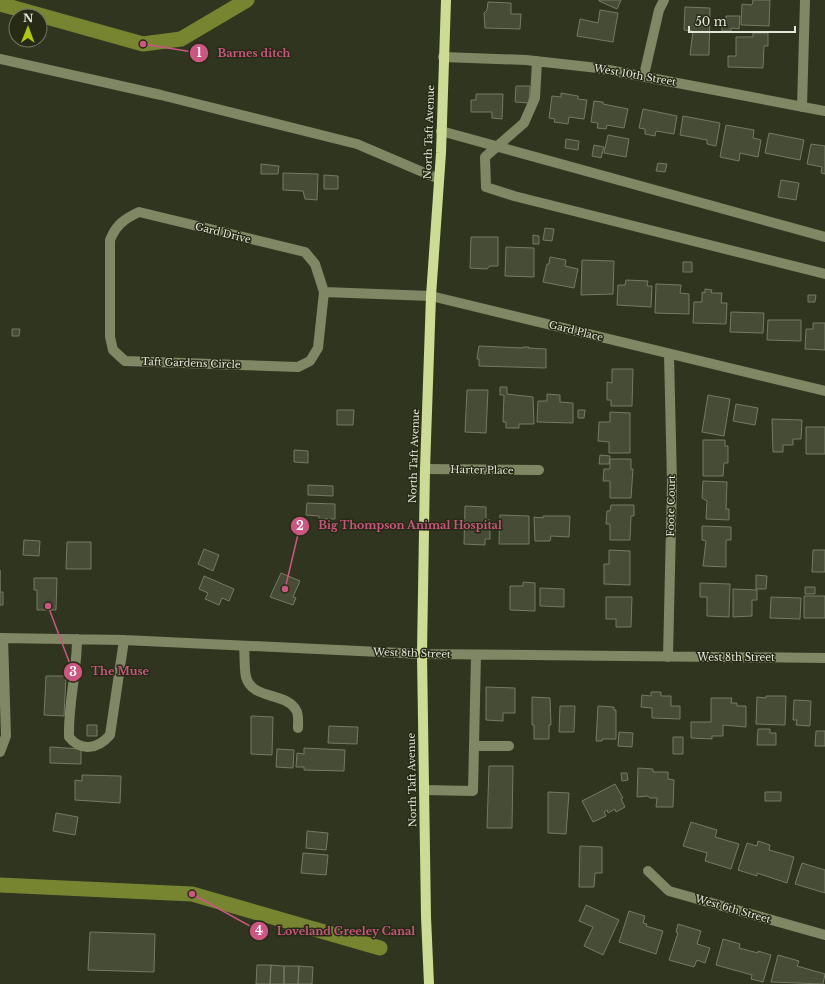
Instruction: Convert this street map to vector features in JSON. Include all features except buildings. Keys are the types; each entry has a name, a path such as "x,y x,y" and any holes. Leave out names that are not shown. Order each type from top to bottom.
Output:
{"main road":[{"name":"North Taft Avenue","path":"429,984 426,917 422,654 425,469 431,296 439,179 446,0"}],"street":[{"path":"644,75 659,10 664,0"},
{"path":"802,107 805,0"},
{"name":"West 10th Street","path":"443,57 537,61 598,68 644,75 825,111"},
{"path":"0,59 161,95 357,144 439,179"},
{"path":"537,61 535,98 524,123 485,157 486,187 514,196 825,274"},
{"path":"441,131 825,237"},
{"name":"Gard Drive","path":"110,240 114,229 125,218 138,212 305,252 315,264 324,292"},
{"name":"Taft Gardens Circle","path":"110,240 110,338 113,350 125,361 298,367 310,361 318,348 324,292"},
{"name":"Gard Place","path":"324,292 431,296 825,391"},
{"name":"Foote Court","path":"668,658 672,483 669,354"},
{"name":"Harter Place","path":"425,469 539,470"},
{"path":"0,752 6,736 1,638"},
{"name":"West 8th Street","path":"1,638 124,640 422,654 668,658 825,658"},
{"path":"77,639 77,666 71,697 69,737 75,744 92,748 103,743 110,735 124,640"},
{"path":"244,646 246,678 254,688 267,696 291,704 297,711 298,728"},
{"path":"424,790 473,791 476,655"},
{"path":"474,746 509,746"},
{"name":"West 6th Street","path":"648,871 669,891 825,935"}],"waterway":[{"path":"0,4 143,44 181,39 247,0"},
{"path":"0,885 192,894 380,948"}],"place":[{"name":"Barnes ditch","path":"143,44"},
{"name":"Big Thompson Animal Hospital","path":"285,589"},
{"name":"The Muse","path":"48,606"},
{"name":"Loveland Greeley Canal","path":"192,894"}]}
